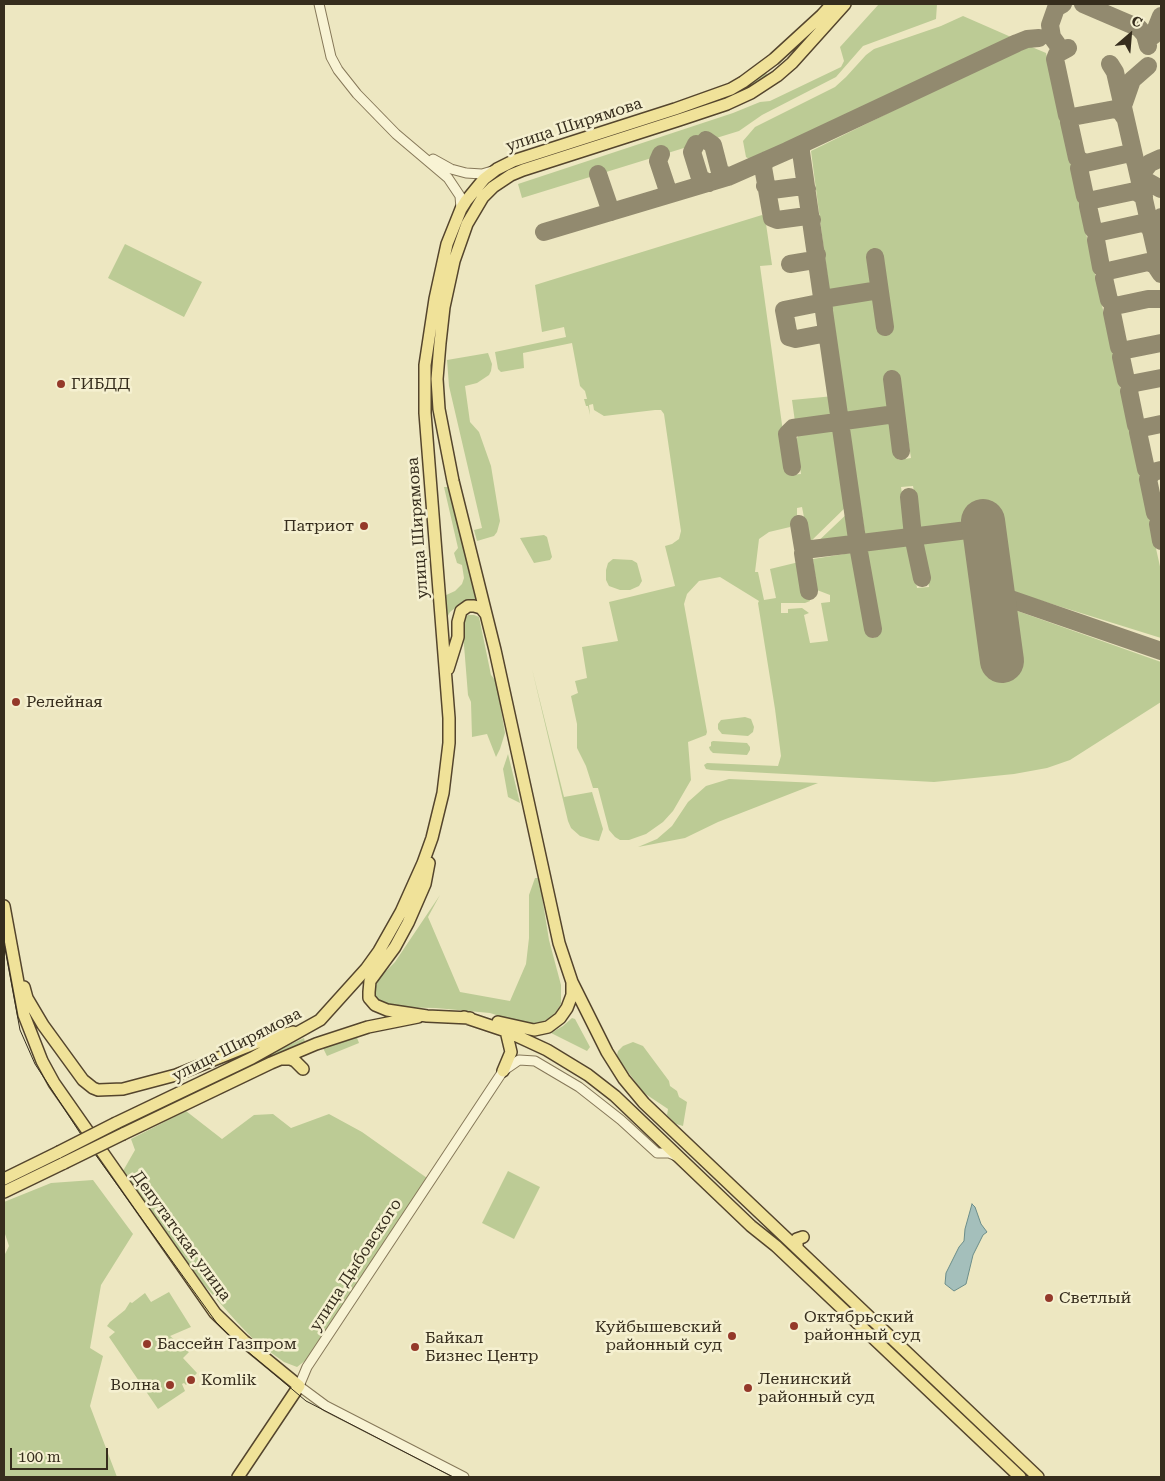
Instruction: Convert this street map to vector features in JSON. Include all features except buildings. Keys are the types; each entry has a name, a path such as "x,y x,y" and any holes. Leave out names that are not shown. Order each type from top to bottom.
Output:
{"main road":[{"name":"улица Ширямова","path":"22,1176 59,1152 252,1058 320,1020 380,950 412,890 432,838 443,794 449,743 446,677 424,384 425,365 438,281 447,244 461,209 480,183 497,169 527,156 718,94 743,82 801,35 832,4"},
{"name":"улица Ширямова","path":"845,4 792,63 772,80 751,93 727,104 523,170 493,186 483,197 467,224 454,262 444,307 437,392 441,424 545,874 559,943 572,982 607,1052 632,1090 689,1147 762,1213 1038,1477"},
{"path":"801,35 795,46 800,51 813,40"},
{"path":"761,69 768,66 774,69 775,73 772,80"},
{"path":"446,677 458,637 458,622 461,611 468,606 474,606 481,608 485,613"},
{"path":"432,838 425,884 401,936 372,977 368,992 371,1001 381,1008 426,1016 464,1017 534,1030 548,1027 560,1018 567,1008 572,995 572,982"},
{"name":"Депутатская улица","path":"4,906 24,1015 42,1061 71,1109 215,1313 244,1341 298,1386"},
{"path":"13,952 27,998 43,1025 83,1080 96,1090 132,1087 176,1075 266,1039 304,1030"},
{"path":"4,1179 22,1176 64,1163 272,1063 316,1044 350,1032 426,1016"},
{"path":"464,1017 506,1031 547,1050 595,1080 615,1096 1020,1477"},
{"path":"503,1072 511,1052 506,1031"},
{"path":"42,1061 38,1044 40,1040 45,1037 56,1042"},
{"path":"272,1063 290,1059 303,1069"},
{"path":"214,1091 224,1092 230,1096"},
{"path":"4,1192 22,1176"},
{"path":"797,1248 797,1239 803,1237"},
{"name":"улица Дыбовского","path":"238,1477 298,1386"}],"street":[{"path":"319,4 331,57 338,70 357,94 396,134 448,178 460,196 461,209"},
{"path":"396,134 434,160 451,169 475,174 497,169"},
{"path":"503,1072 519,1060 534,1061 587,1093 657,1152 669,1153 678,1157"},
{"name":"улица Дыбовского","path":"298,1386 308,1367 503,1072"},
{"name":"Депутатская улица","path":"298,1386 326,1406 464,1477"}],"green space":[{"path":"879,4 937,4 936,19 863,46 836,77 762,115 739,131 522,198 518,184 733,113 760,102 770,101 841,67 844,61 840,47"},
{"path":"963,16 1011,37 752,161 746,157 743,141 755,127 835,87 874,49 941,26"},
{"path":"1027,45 1046,53 1161,571 1161,638 1007,590 994,504 978,506 981,526 921,532 913,486 901,487 908,534 866,540 849,432 852,426 892,420 898,460 911,458 898,373 886,375 892,413 853,418 847,414 831,303 874,294 880,334 891,332 879,251 868,253 872,288 830,296 811,151"},
{"path":"766,73 770,76 728,100 491,184 447,276 453,239 468,206 488,181 510,167 748,85"},
{"path":"762,215 765,217 772,265 760,266 789,475 801,474 796,440 799,434 835,429 840,432 850,503 809,543 802,507 797,508 797,517 790,527 769,532 759,539 755,572 758,572 764,600 776,598 770,569 799,562 810,601 805,603 781,603 781,613 788,613 788,609 802,608 809,613 804,615 810,643 828,641 821,603 830,602 830,595 817,590 813,559 857,552 870,638 875,638 874,636 878,632 867,550 910,544 917,588 929,587 923,543 964,538 971,541 989,664 995,669 1013,667 1017,661 1009,608 1161,662 1161,702 1070,760 1047,768 1014,774 934,782 706,769 704,765 707,763 778,766 781,756 759,601 720,577 699,581 687,594 684,604 707,732 706,735 688,742 691,780 673,811 663,822 646,834 629,840 620,840 609,830 598,788 593,788 586,766 577,748 577,724 571,696 578,693 575,681 587,678 582,647 618,641 609,602 675,586 665,546 679,539 681,531 664,414 661,410 655,410 604,416 594,410 593,404 589,405 590,415 584,399 587,399 585,391 580,386 572,343 523,353 524,368 501,372 498,369 495,352 566,337 564,327 542,332 535,285"},
{"path":"125,244 202,282 184,317 108,278"},
{"path":"488,353 492,364 489,375 477,383 465,386 470,422 479,432 491,466 500,521 494,536 477,541 474,530 482,528 449,386 447,360"},
{"path":"834,396 838,415 835,420 799,426 795,422 792,400"},
{"path":"444,487 448,487 477,604 459,605 450,612 445,621 444,596 455,591 462,584 464,578 462,565 457,563 454,553 458,548"},
{"path":"851,510 856,539 853,542 812,547"},
{"path":"544,535 547,537 552,557 550,560 534,563 520,538"},
{"path":"613,559 632,560 637,563 642,581 639,586 630,590 620,590 609,586 606,580 606,570 608,563"},
{"path":"468,615 479,617 491,675 496,681 505,733 496,757 487,734 472,737 471,702 468,695 462,620"},
{"path":"532,669 564,797 592,792 603,829 599,841 580,836 571,828 568,821"},
{"path":"745,717 751,719 754,727 753,732 748,736 722,734 718,729 718,724 721,720"},
{"path":"713,741 747,743 750,750 747,755 713,753 709,747"},
{"path":"508,754 520,803 508,797 503,769"},
{"path":"729,779 818,783 718,822 685,838 638,847 657,839 672,826 688,802 706,786"},
{"path":"535,878 539,878 549,940 561,985 561,1004 553,1016 534,1024 522,1023 490,1013 436,1008 388,1007 382,1005 375,997 374,992 377,983 395,962 440,895 428,917 460,992 510,1001 526,964 529,938 529,895"},
{"path":"572,1018 575,1019 590,1047 587,1051 551,1033"},
{"path":"356,1035 359,1043 327,1056 322,1046"},
{"path":"304,1038 305,1042 161,1110 136,1119 158,1106"},
{"path":"633,1042 643,1046 669,1081 670,1086 677,1091 679,1097 687,1102 683,1126 676,1124 667,1115 668,1109 644,1093 619,1060 618,1051 623,1046"},
{"path":"186,1111 222,1139 254,1115 273,1114 291,1128 329,1114 362,1132 427,1178 306,1360 297,1367 284,1362 255,1341 203,1284 123,1171 135,1150 131,1139"},
{"path":"508,1171 540,1187 514,1239 482,1223"},
{"path":"93,1180 133,1234 101,1285 90,1348 103,1356 90,1406 117,1477 4,1477 4,1256 9,1246 4,1231 4,1202 51,1183"},
{"path":"771,1229 1032,1477 1027,1477 770,1231"},
{"name":"Бассейн Газпром","path":"169,1292 191,1327 170,1336 189,1352 183,1358 197,1373 186,1385 182,1384 185,1391 158,1409 109,1337 115,1332 107,1326 125,1310 130,1302 132,1303 145,1293 151,1302"}],"water":[{"path":"972,1204 975,1207 981,1224 987,1232 983,1235 973,1255 966,1284 954,1291 945,1284 946,1273 964,1241 965,1229"}],"taxiway":[{"path":"1057,44 1052,37 1050,25 1056,8 1063,4"},
{"path":"1083,4 1139,28 1145,35 1148,46"},
{"path":"1153,36 1161,16"},
{"path":"544,232 728,177 1017,43 1027,39 1039,38"},
{"path":"1068,48 1057,54 1055,59 1067,115 1072,117"},
{"path":"1110,64 1115,72 1161,274"},
{"path":"1122,106 1132,80 1148,66"},
{"path":"1083,162 1077,158 1069,122 1070,118 1115,109 1121,112 1125,118"},
{"path":"706,140 713,145 720,172 728,177"},
{"path":"804,143 801,152 858,546 873,629"},
{"path":"696,144 692,152 700,178 709,183"},
{"path":"661,154 658,161 669,194"},
{"path":"1090,200 1085,196 1079,168 1081,164 1126,154 1132,155 1135,161"},
{"path":"1161,158 1150,163 1139,177 1161,189"},
{"path":"766,160 763,167 772,218 777,220 807,216 812,220"},
{"path":"598,174 611,212"},
{"path":"765,186 772,190 803,186 807,189"},
{"path":"1101,232 1096,232 1093,229 1088,201 1135,191 1144,197"},
{"path":"1108,271 1101,267 1096,240 1097,235 1101,232 1142,223 1149,226 1151,231 1161,217"},
{"path":"790,264 814,260 817,255"},
{"path":"875,257 885,327"},
{"path":"1115,306 1109,300 1104,278 1108,271 1148,262 1155,265 1161,274"},
{"path":"823,299 879,290"},
{"path":"1126,350 1119,347 1112,313 1113,308 1148,299 1161,299"},
{"path":"824,309 823,305 819,303 784,310 789,337 796,339 825,334 828,338"},
{"path":"1161,343 1126,350 1121,357 1126,380 1130,384 1161,378"},
{"path":"892,379 901,451"},
{"path":"1132,384 1129,391 1136,425 1142,428"},
{"path":"792,467 787,434 793,428 888,415 896,417"},
{"path":"1153,472 1146,469 1138,432 1142,428 1161,424"},
{"path":"1161,470 1153,472 1148,479 1155,513 1161,517"},
{"path":"909,497 913,536 922,578"},
{"path":"1161,518 1158,524 1161,541"},
{"path":"799,524 804,550"},
{"path":"809,591 804,550 984,528"},
{"path":"993,593 1161,651"}],"runway":[{"path":"983,521 1002,661"}],"tram line":[{"path":"4,943 20,1030 35,1064 82,1136 216,1322 234,1340 306,1401 453,1477"}],"place":[{"name":"ГИБДД","path":"61,384"},
{"name":"Патриот","path":"364,526"},
{"name":"Релейная","path":"16,702"},
{"name":"Светлый","path":"1049,1298"},
{"name":"Октябрьский районный суд","path":"794,1326"},
{"name":"Куйбышевский районный суд","path":"732,1336"},
{"name":"Бассейн Газпром","path":"147,1344"},
{"name":"Байкал Бизнес Центр","path":"415,1347"},
{"name":"Komlik","path":"191,1380"},
{"name":"Волна","path":"170,1385"},
{"name":"Ленинский районный суд","path":"748,1388"}]}
